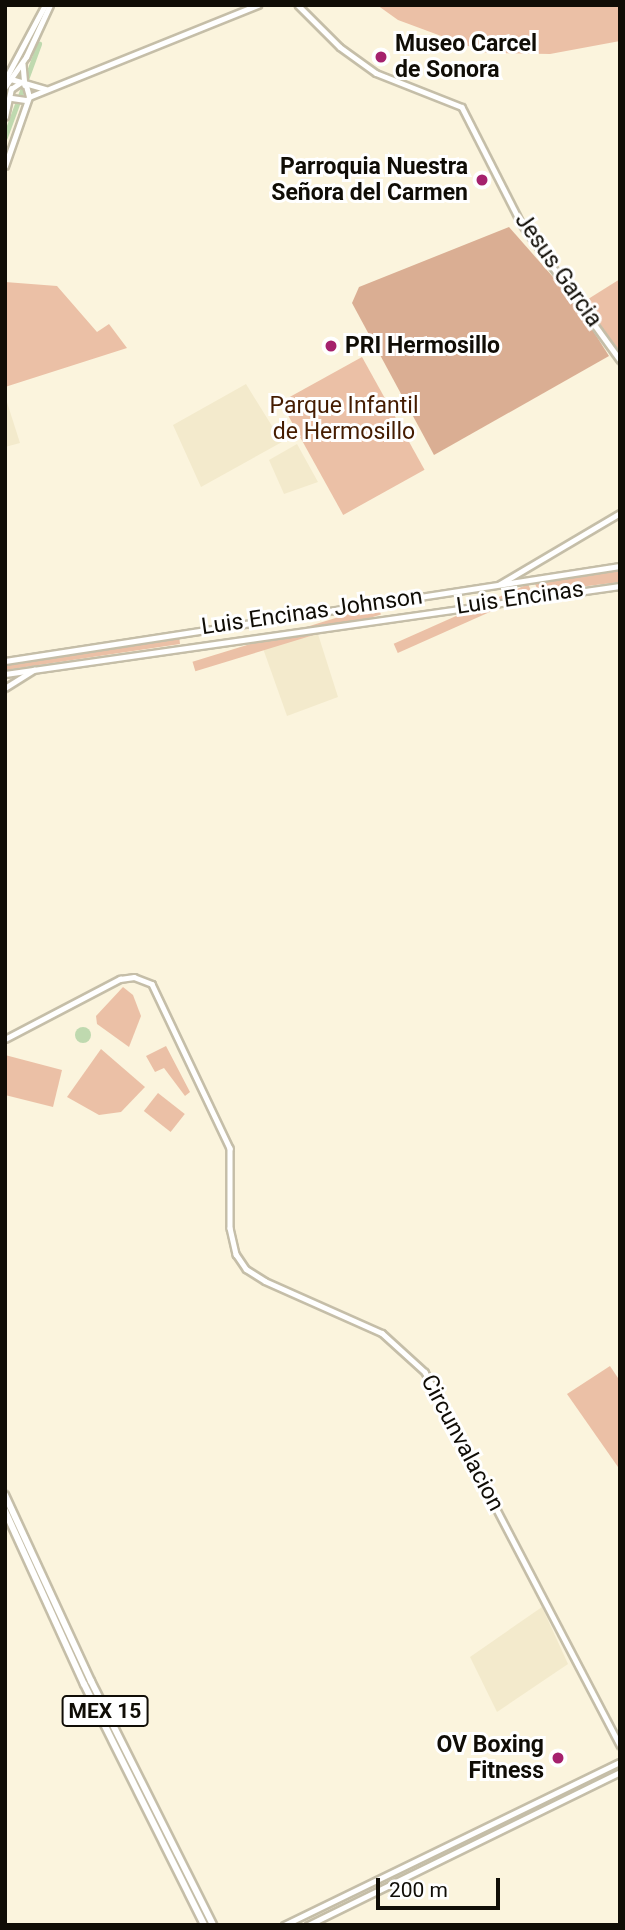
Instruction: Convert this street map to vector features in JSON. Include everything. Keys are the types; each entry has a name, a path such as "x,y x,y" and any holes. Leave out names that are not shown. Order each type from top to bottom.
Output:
{"highway":[{"name":"MEX 15","path":"5,1495 102,1704 213,1925"},
{"name":"MEX 15","path":"5,1511 79,1672 204,1925"}],"main road":[{"name":"Luis Encinas Johnson","path":"5,661 620,566"},
{"name":"Luis Encinas","path":"5,674 620,586"},
{"path":"284,1925 620,1762"},
{"path":"308,1925 620,1772"}],"street":[{"path":"7,82 26,57 47,5"},
{"path":"12,97 7,82 47,5"},
{"path":"12,97 28,98 258,5"},
{"name":"Jesus Garcia","path":"298,5 340,47 376,73 426,96 459,104 499,174 522,223 620,360"},
{"path":"5,166 28,98 24,83 26,57"},
{"path":"7,82 47,89"},
{"path":"5,117 12,97 24,83"},
{"path":"499,584 620,513"},
{"path":"5,688 34,669"},
{"name":"Circunvalacion","path":"5,1040 120,979 141,978 152,984 230,1148 230,1228 236,1254 254,1275 362,1321 414,1359 433,1385 620,1745"}],"shaded area":[{"path":"509,227 575,302 609,356 434,455 352,303 359,287"},
{"path":"246,384 272,426 283,421 291,437 201,487 173,425"},
{"path":"5,396 20,443 5,447"},
{"path":"297,444 318,482 284,494 269,460"},
{"path":"317,631 338,697 287,716 260,640"},
{"path":"83,1027 89,1029 89,1041 83,1043 77,1041 75,1035 77,1029"},
{"path":"542,1607 568,1664 497,1712 470,1657"}],"green space":[{"path":"377,5 620,5 620,41 550,54 487,53 398,20"},
{"path":"620,279 620,352 619,354 585,301"},
{"path":"5,282 57,286 97,332 109,324 127,348 5,387"},
{"name":"Parque Infantil de Hermosillo","path":"362,357 425,470 343,515 281,402"},
{"path":"620,569 620,582 539,592 534,582"},
{"path":"528,584 532,593 398,653 394,644"},
{"path":"378,605 381,615 195,671 192,662"},
{"path":"179,636 180,644 5,670 5,664"},
{"path":"123,987 133,995 141,1016 129,1047 97,1024 96,1016"},
{"path":"166,1046 190,1092 185,1096 164,1068 155,1072 146,1056"},
{"path":"101,1049 145,1087 121,1112 99,1115 67,1097"},
{"path":"5,1055 62,1070 53,1107 5,1095"},
{"path":"158,1093 185,1114 171,1132 144,1111"},
{"path":"610,1366 620,1381 618,1467 567,1394"}],"waterway":[{"path":"5,137 39,44"}],"place":[{"name":"Museo Carcel de Sonora","path":"381,57"},
{"name":"Parroquia Nuestra Señora del Carmen","path":"482,180"},
{"name":"PRI Hermosillo","path":"331,346"},
{"name":"OV Boxing Fitness","path":"558,1758"}]}
